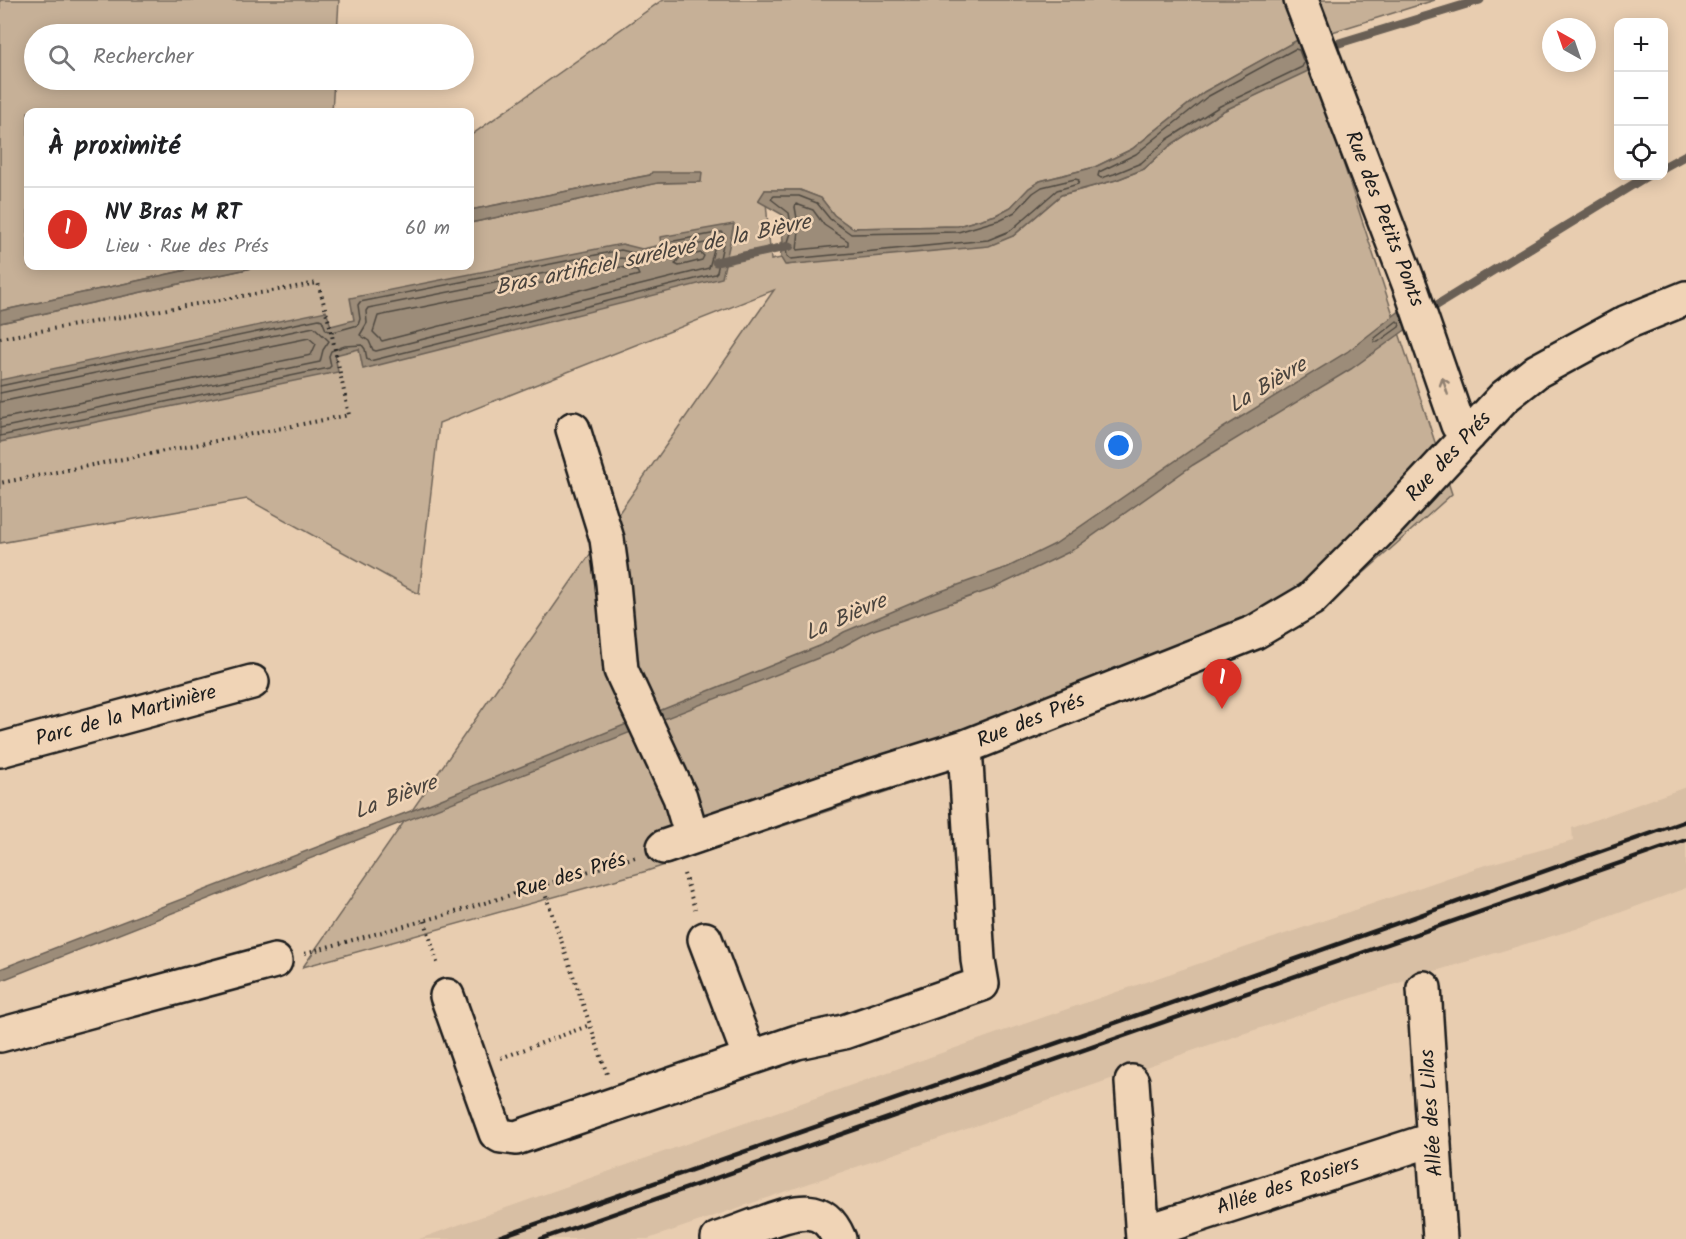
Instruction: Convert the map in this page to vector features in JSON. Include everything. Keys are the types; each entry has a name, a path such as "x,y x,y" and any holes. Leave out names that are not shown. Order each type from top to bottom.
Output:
{"street":[{"name":"Rue des Petits Ponts","path":"1304,9 1427,332 1458,425 1469,435"},
{"name":"Rue des Prés","path":"677,843 849,783 965,747 1255,632 1311,599 1504,397 1537,371 1627,322 1686,298"},
{"path":"573,429 607,539 621,670 680,797 677,843"},
{"name":"Parc de la Martinière","path":"0,750 252,682"},
{"path":"447,996 496,1133 516,1138 797,1042 844,1032 982,984 978,960 965,747"},
{"path":"705,939 750,1058"},
{"path":"0,1035 275,961"},
{"name":"Allée des Lilas","path":"1425,988 1440,1239"},
{"path":"1132,1082 1143,1236"},
{"name":"Allée des Rosiers","path":"1143,1236 1434,1139"},
{"path":"718,1239 794,1212 808,1212 834,1230"}],"path":[{"path":"0,338 318,283 330,326 349,415 0,483"},
{"path":"677,843 705,939"},
{"name":"Rue des Prés","path":"275,961 425,921 677,843"},
{"path":"542,885 618,1103"},
{"path":"425,921 447,996"},
{"path":"472,1069 590,1025"}],"shaded area":[{"path":"0,0 339,0 338,24 24,24 24,90 333,90 332,108 24,108 24,270 187,270 0,311"},
{"path":"1435,0 1329,33 1301,38 1204,92 1132,149 1095,167 1040,181 1029,188 1011,207 996,215 958,226 852,228 834,215 821,198 800,190 765,190 771,260 781,258 786,265 1013,236 1061,195 1116,180 1144,169 1172,144 1223,111 1312,68 1452,494 1356,580 1270,639 981,760 647,871 303,967 774,290 439,423 419,594 247,499 0,543 0,323 243,270 474,270 474,222 658,183 701,182 650,175 474,209 474,133 661,1"},
{"path":"1686,787 1686,888 1576,929 1432,972 1212,1044 648,1239 419,1239 992,1035 1479,867 1573,841 1572,828"}],"water":[{"path":"1301,38 1312,68 1308,71 1223,111 1172,144 1144,169 1116,180 1061,195 1013,236 989,246 785,265 781,258 780,243 783,242 782,232 786,232 783,215 758,201 765,190 800,190 821,198 834,215 852,228 958,226 996,215 1011,207 1029,188 1040,181 1095,167 1132,149 1204,92"},
{"path":"652,172 702,172 701,182 658,183 474,222 474,209 650,175"},
{"path":"734,224 722,278 363,369 359,349 335,355 338,372 0,442 0,380 326,311 331,326 354,320 350,298 622,244 642,249 661,245 660,237"},
{"path":"187,270 243,270 0,323 0,311"},
{"path":"1401,310 1408,328 1351,369 1193,465 1071,551 992,589 871,631 831,653 0,981 0,969 434,802 822,645 844,632 936,593 1008,567 1055,544 1223,428 1347,352"}],"waterway":[{"name":"Bras artificiel surélevé de la Bièvre","path":"1323,48 1480,0"},
{"name":"La Bièvre","path":"1668,165 1686,155"},
{"name":"La Bièvre","path":"1423,311 1437,305 1640,180"},
{"name":"Bras artificiel surélevé de la Bièvre","path":"716,262 790,246"}],"railway":[{"path":"493,1239 1686,821"},
{"path":"541,1239 1686,840"}],"place":[{"name":"NV Bras M RT","path":"1222,709"}]}
